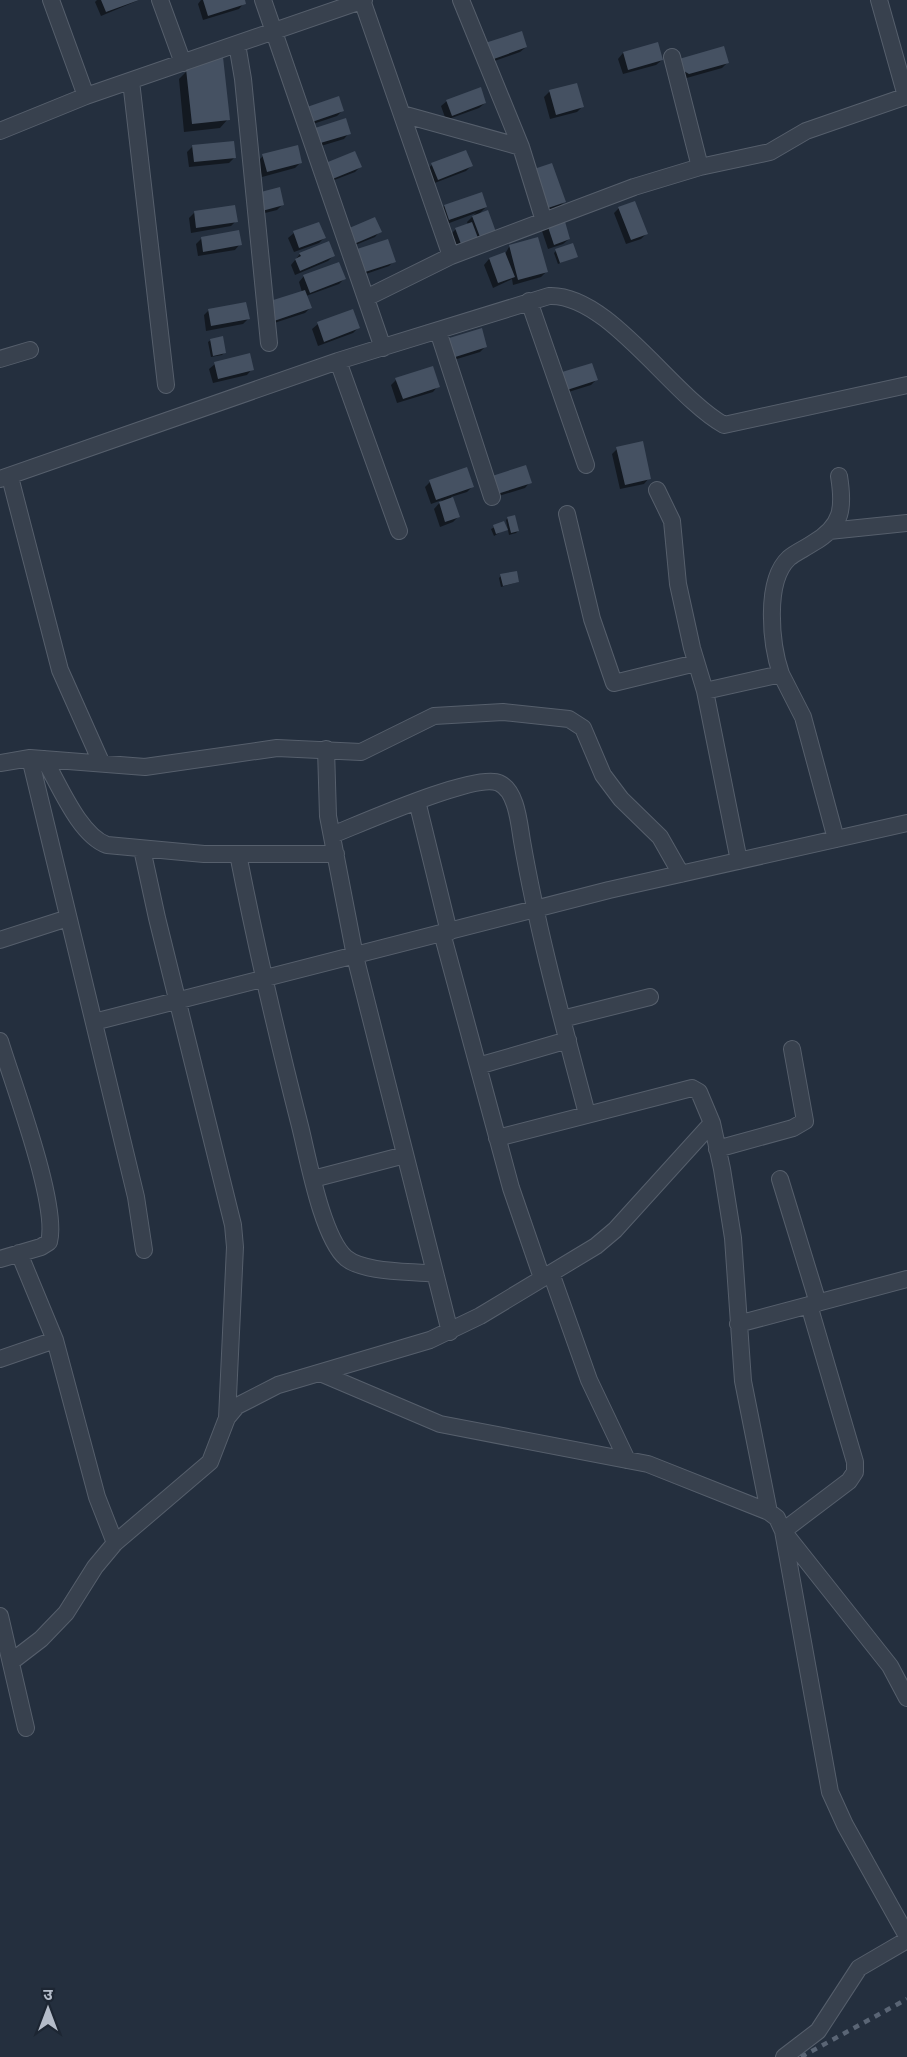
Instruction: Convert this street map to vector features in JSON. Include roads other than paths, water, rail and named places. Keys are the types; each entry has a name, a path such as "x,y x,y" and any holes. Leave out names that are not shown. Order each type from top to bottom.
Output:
{"street":[{"path":"51,0 86,96"},
{"path":"160,0 183,63"},
{"path":"263,0 383,348"},
{"path":"0,131 86,96 363,0 451,256"},
{"path":"461,0 521,147 544,221"},
{"path":"366,298 451,256 634,187 700,167 770,152 806,131 906,96 879,0"},
{"path":"237,44 243,79 269,343"},
{"path":"672,57 700,167"},
{"path":"131,81 166,385"},
{"path":"402,114 521,147"},
{"path":"101,762 60,670 5,478 338,361 529,301 558,295 604,318 692,403 724,425 907,385"},
{"path":"529,301 586,465"},
{"path":"438,331 492,497"},
{"path":"0,359 30,350"},
{"path":"338,361 399,531"},
{"path":"836,839 803,717 781,674 771,633 780,572 789,558 821,539 838,522 843,502 839,476"},
{"path":"657,490 672,521 678,584 696,663 705,691 740,861"},
{"path":"567,514 592,619 615,683 696,663"},
{"path":"829,531 907,523"},
{"path":"705,691 781,674"},
{"path":"0,763 37,758 145,767 277,748 361,752 434,716 503,712 569,719 583,728 603,775 621,798 660,837 681,874"},
{"path":"326,749 328,816 355,956 450,1332"},
{"path":"37,758 79,819 98,842 142,849 238,854 336,854"},
{"path":"37,758 68,918 136,1197 144,1250"},
{"path":"332,836 417,801 481,782 499,782 505,787 512,797 518,819 534,909 587,1114"},
{"path":"417,801 445,932 511,1188 589,1380 627,1460"},
{"path":"94,1022 534,909 907,824"},
{"path":"142,849 234,1236 227,1418"},
{"path":"238,854 262,980 313,1179 336,1247 348,1259 363,1266 435,1274"},
{"path":"0,940 68,918"},
{"path":"562,1019 650,997"},
{"path":"478,1066 568,1040"},
{"path":"0,1044 36,1154 51,1219 49,1242 41,1247 0,1259"},
{"path":"717,1149 793,1128 805,1120 792,1048"},
{"path":"498,1138 692,1088 699,1092 712,1123 733,1238 743,1381 769,1512"},
{"path":"11,1662 41,1639 66,1613 99,1562 115,1543 210,1462 227,1418 237,1406 261,1393 450,1332 547,1276 596,1246 615,1230 712,1123"},
{"path":"313,1179 405,1155"},
{"path":"780,1179 852,1452 855,1472 849,1481 783,1531"},
{"path":"19,1253 55,1340 97,1497 115,1543"},
{"path":"738,1324 907,1279"},
{"path":"0,1359 55,1340"},
{"path":"320,1373 440,1424 662,1468 769,1512 777,1518 783,1531 890,1666 907,1698"},
{"path":"783,1531 830,1792 907,1938 859,1968 818,2031 784,2057"},
{"path":"0,1616 26,1728"}],"railway":[{"path":"801,2057 907,1999"}]}
